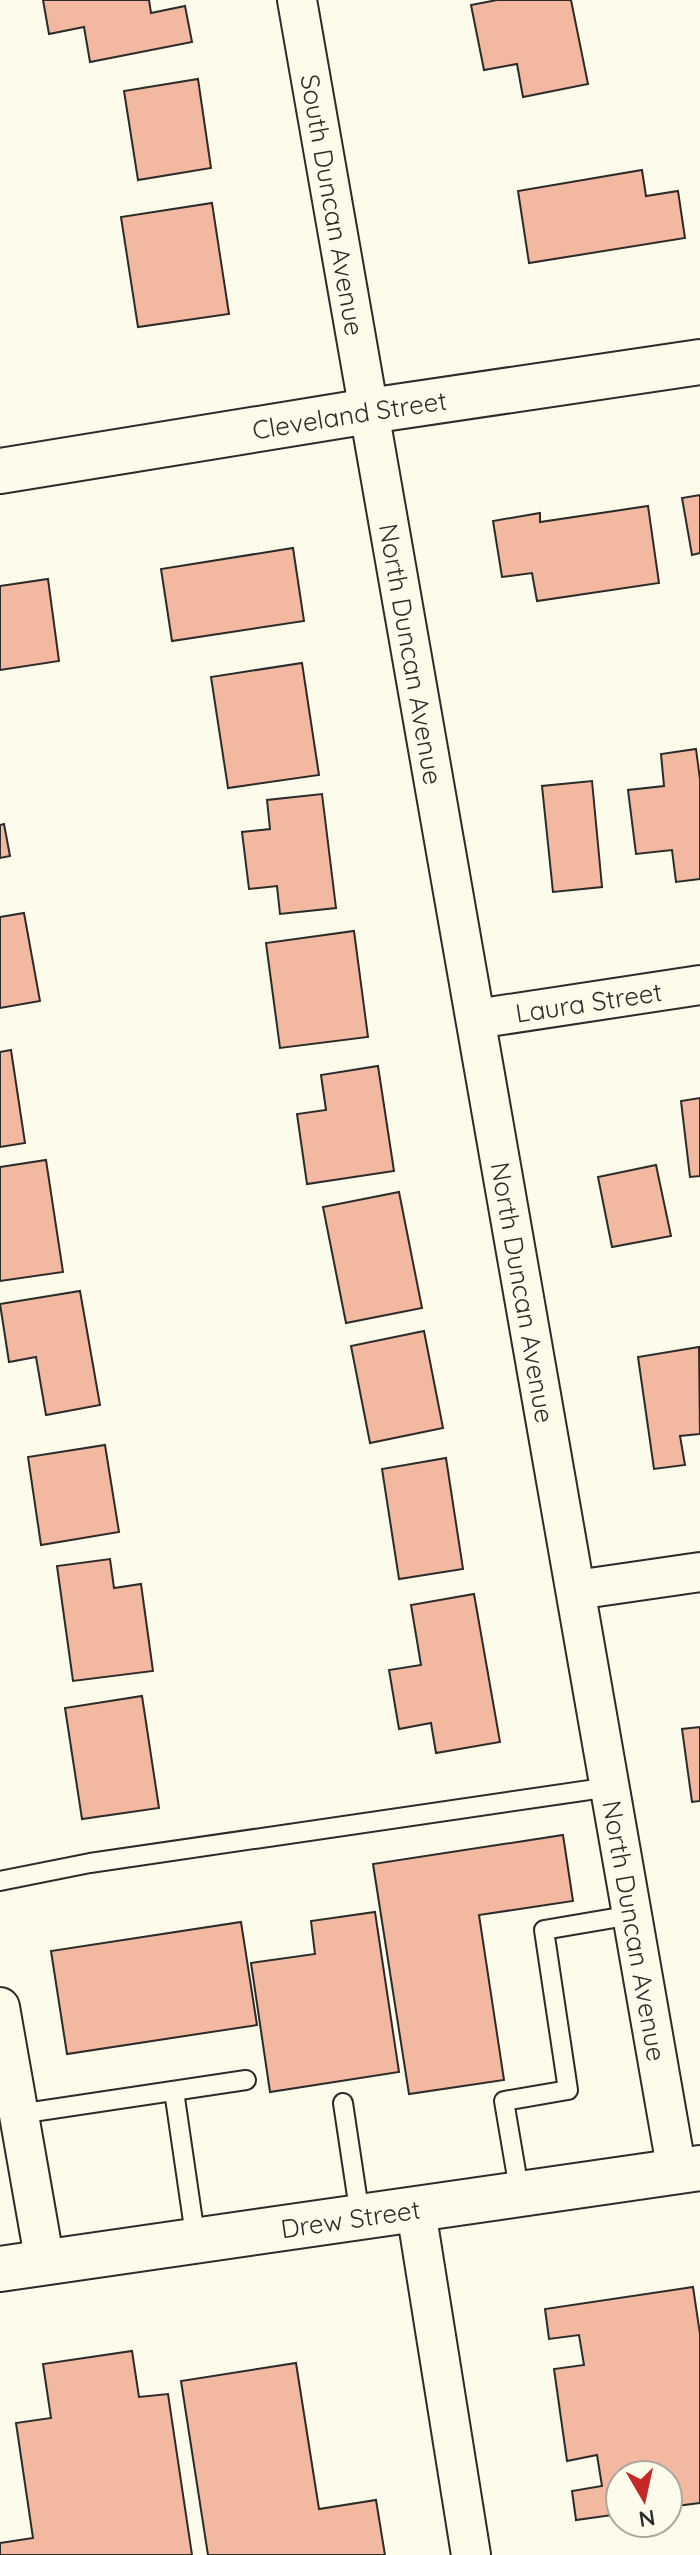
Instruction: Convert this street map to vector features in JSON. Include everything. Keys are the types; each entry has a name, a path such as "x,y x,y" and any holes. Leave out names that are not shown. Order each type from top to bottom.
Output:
{"street":[{"name":"South Duncan Avenue","path":"297,0 369,411"},
{"name":"Cleveland Street","path":"0,471 369,411 700,362"},
{"name":"North Duncan Avenue","path":"369,411 632,1915 689,2170"},
{"name":"Laura Street","path":"476,1019 700,985"},
{"path":"576,1590 700,1572"},
{"path":"2,2029 45,2263"},
{"name":"Drew Street","path":"0,2269 689,2170"},
{"path":"416,2211 471,2555"}],"lane":[{"path":"0,1881 90,1863 610,1787"},
{"path":"520,2195 504,2101 568,2090 544,1930 632,1915"},
{"path":"19,2114 246,2080"},
{"path":"174,2091 196,2242"},
{"path":"343,2103 360,2219"}],"building":[{"path":"43,0 149,0 151,13 185,6 192,42 90,62 84,27 49,34"},
{"path":"497,0 571,0 588,84 523,97 517,64 484,70 471,5"},
{"path":"198,79 211,168 138,180 124,91"},
{"path":"642,170 646,196 678,191 685,238 529,263 518,191"},
{"path":"212,203 229,314 138,327 121,217"},
{"path":"700,495 700,553 692,555 682,498"},
{"path":"648,506 659,583 537,601 532,573 502,577 493,521 540,513 540,522"},
{"path":"293,548 304,621 172,641 161,569"},
{"path":"48,579 59,661 0,670 0,586"},
{"path":"302,663 319,775 228,788 211,677"},
{"path":"696,749 700,779 700,879 676,882 672,850 636,854 628,790 664,786 661,754"},
{"path":"592,781 602,887 553,892 542,786"},
{"path":"322,794 336,908 280,914 277,886 249,889 242,832 270,829 267,800"},
{"path":"4,824 10,856 0,858 0,825"},
{"path":"24,913 40,1001 0,1008 0,917"},
{"path":"354,931 368,1037 280,1048 266,943"},
{"path":"11,1050 25,1143 0,1147 0,1052"},
{"path":"378,1066 394,1171 307,1184 297,1114 326,1110 321,1075"},
{"path":"700,1098 700,1176 690,1177 681,1101"},
{"path":"46,1160 63,1272 0,1281 0,1167"},
{"path":"656,1165 671,1236 612,1247 598,1177"},
{"path":"399,1192 422,1308 346,1323 323,1207"},
{"path":"80,1291 100,1405 46,1415 36,1357 9,1362 0,1304"},
{"path":"424,1331 443,1428 370,1443 351,1346"},
{"path":"699,1347 700,1434 680,1436 685,1465 654,1469 638,1357"},
{"path":"105,1445 119,1532 41,1545 28,1457"},
{"path":"446,1458 463,1569 399,1579 382,1469"},
{"path":"110,1559 114,1588 141,1584 153,1671 73,1681 57,1566"},
{"path":"474,1594 500,1742 436,1753 431,1723 399,1729 389,1670 421,1665 411,1605"},
{"path":"142,1696 159,1808 82,1819 65,1708"},
{"path":"700,1727 700,1801 692,1802 682,1729"},
{"path":"563,1835 573,1901 479,1915 504,2080 409,2094 373,1864"},
{"path":"375,1912 399,2072 270,2092 251,1963 315,1954 311,1921"},
{"path":"241,1922 257,2025 67,2054 51,1951"},
{"path":"693,2287 700,2334 700,2503 684,2505 684,2459 604,2459 604,2516 576,2520 572,2491 602,2486 597,2455 567,2461 554,2369 584,2365 579,2335 549,2339 545,2309"},
{"path":"132,2351 139,2397 168,2394 192,2555 0,2555 0,2543 33,2538 16,2423 51,2418 43,2364"},
{"path":"296,2363 319,2509 376,2500 385,2555 208,2555 181,2381"}]}
